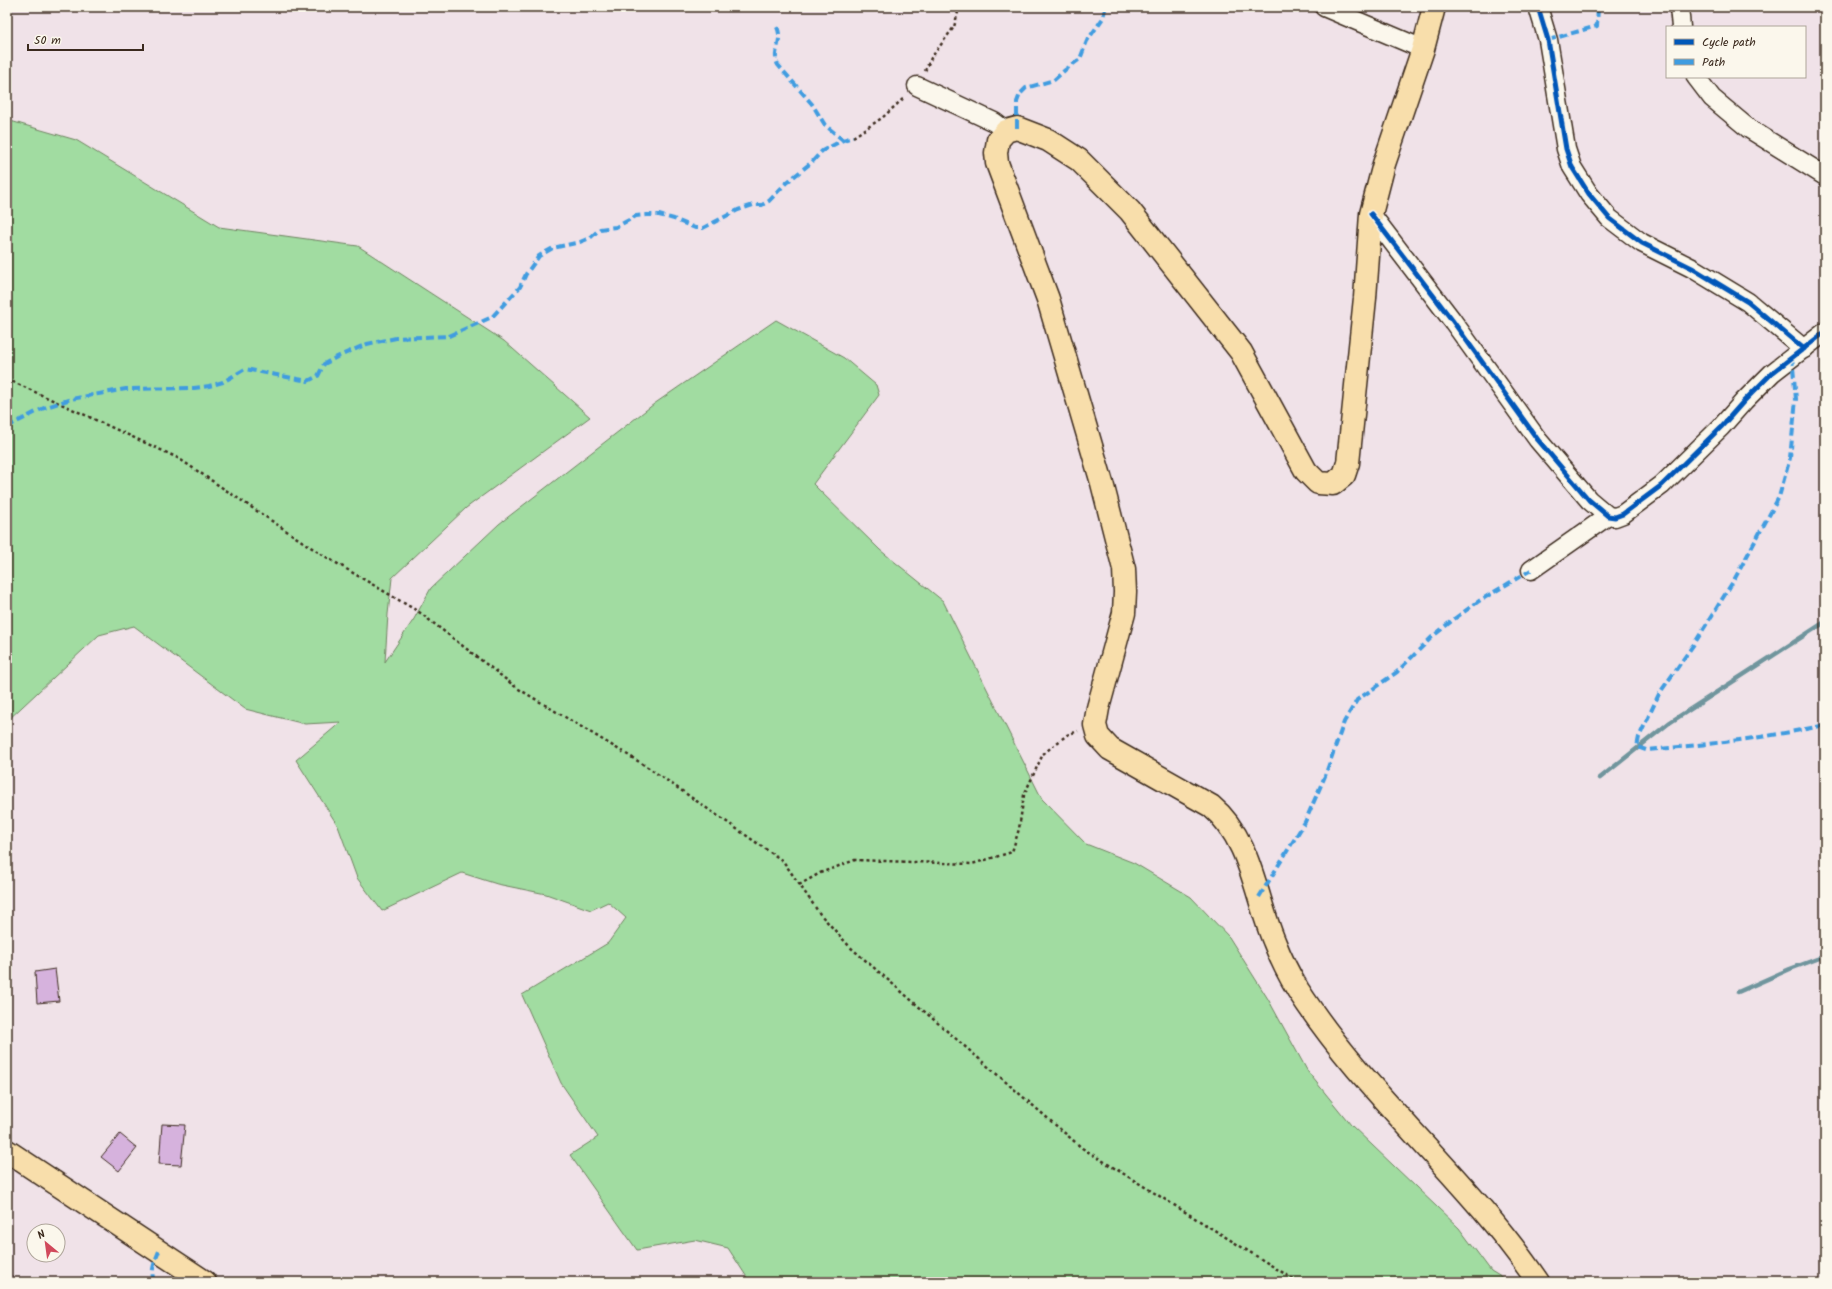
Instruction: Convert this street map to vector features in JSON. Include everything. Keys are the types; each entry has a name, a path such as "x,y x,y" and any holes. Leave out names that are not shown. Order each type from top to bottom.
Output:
{"main road":[{"path":"1434,7 1423,49 1384,164 1371,214 1365,298 1348,463 1344,475 1333,484 1318,483 1306,471 1241,352 1130,211 1079,160 1048,140 1017,128 1006,131 998,140 996,153 997,163 1048,299 1102,483 1124,569 1126,592 1124,613 1098,708 1095,725 1098,736 1110,750 1211,806 1221,814 1235,834 1245,855 1274,941 1298,988 1331,1037 1498,1229 1538,1282"},
{"path":"7,1151 205,1282"}],"street":[{"path":"1324,7 1423,49"},
{"path":"1538,7 1548,40 1566,149 1572,167 1589,194 1608,218 1642,243 1692,268 1748,302 1804,349"},
{"path":"1679,7 1681,26"},
{"path":"1697,78 1712,98 1748,128 1825,176"},
{"path":"917,86 984,117 1006,131"},
{"path":"1371,214 1452,320 1538,440 1589,500 1608,516 1615,517 1623,514 1662,484 1721,427 1772,373 1825,332"},
{"path":"1531,570 1608,516"}],"path":[{"path":"7,379 178,458 321,554 418,612 517,688 646,766 783,862 820,914 850,947 1082,1148 1298,1282"},
{"path":"799,885 820,873 855,860 972,864 1012,852 1019,829 1024,795 1043,754 1067,735 1095,725"}],"green space":[{"path":"7,120 76,140 219,227 358,246 504,341 590,417 466,508 392,578 385,662 414,619 431,588 499,524 654,404 776,320 844,358 876,385 879,395 813,484 880,550 943,601 1042,799 1086,844 1134,863 1191,897 1229,937 1268,999 1308,1072 1351,1125 1459,1228 1491,1271 1509,1282 750,1282 728,1248 695,1240 637,1250 570,1155 598,1137 561,1083 522,995 608,943 626,918 608,902 591,910 546,894 497,884 462,873 382,911 357,878 338,826 296,760 341,722 305,724 245,709 134,626 99,635 7,721"}],"building":[{"path":"55,969 59,1001 37,1003 35,972"},
{"path":"162,1124 185,1125 181,1165 159,1164"},
{"path":"120,1134 137,1148 119,1171 101,1157"}],"waterway":[{"path":"1600,778 1669,723 1825,622"},
{"path":"1738,992 1790,969 1825,956"}],"marked path":[{"path":"1017,128 1017,102 1020,94 1026,88 1054,80 1080,59 1087,41 1103,18 1104,7"},
{"path":"1548,40 1597,26 1598,7"},
{"path":"777,27 779,32 776,56 778,65 812,104 825,125 843,140"},
{"path":"7,427 44,408 71,399 126,389 194,388 209,386 223,382 245,369 308,381 318,376 324,364 367,344 396,338 449,336 492,317 520,287 526,274 539,256 553,248 580,242 590,238 600,229 616,227 636,216 659,215 674,219 695,228 703,228 738,210 753,205 762,205 769,201 786,183 812,162 822,151 843,140 853,137"},
{"path":"1792,357 1796,399 1790,458 1779,497 1734,580 1696,641 1659,694 1639,737 1637,747 1646,750 1713,743 1781,734 1825,725"},
{"path":"1259,897 1305,822 1325,776 1344,722 1357,700 1397,672 1432,637 1454,619 1479,601 1531,570"},
{"path":"154,1282 153,1270 159,1251"}],"cycle path":[{"path":"1538,7 1548,40 1566,149 1572,167 1589,194 1609,218 1642,243 1692,268 1748,302 1804,349"},
{"path":"1371,214 1452,320 1538,440 1589,500 1608,516 1615,517 1623,514 1662,485 1721,427 1772,373 1825,332"}]}
